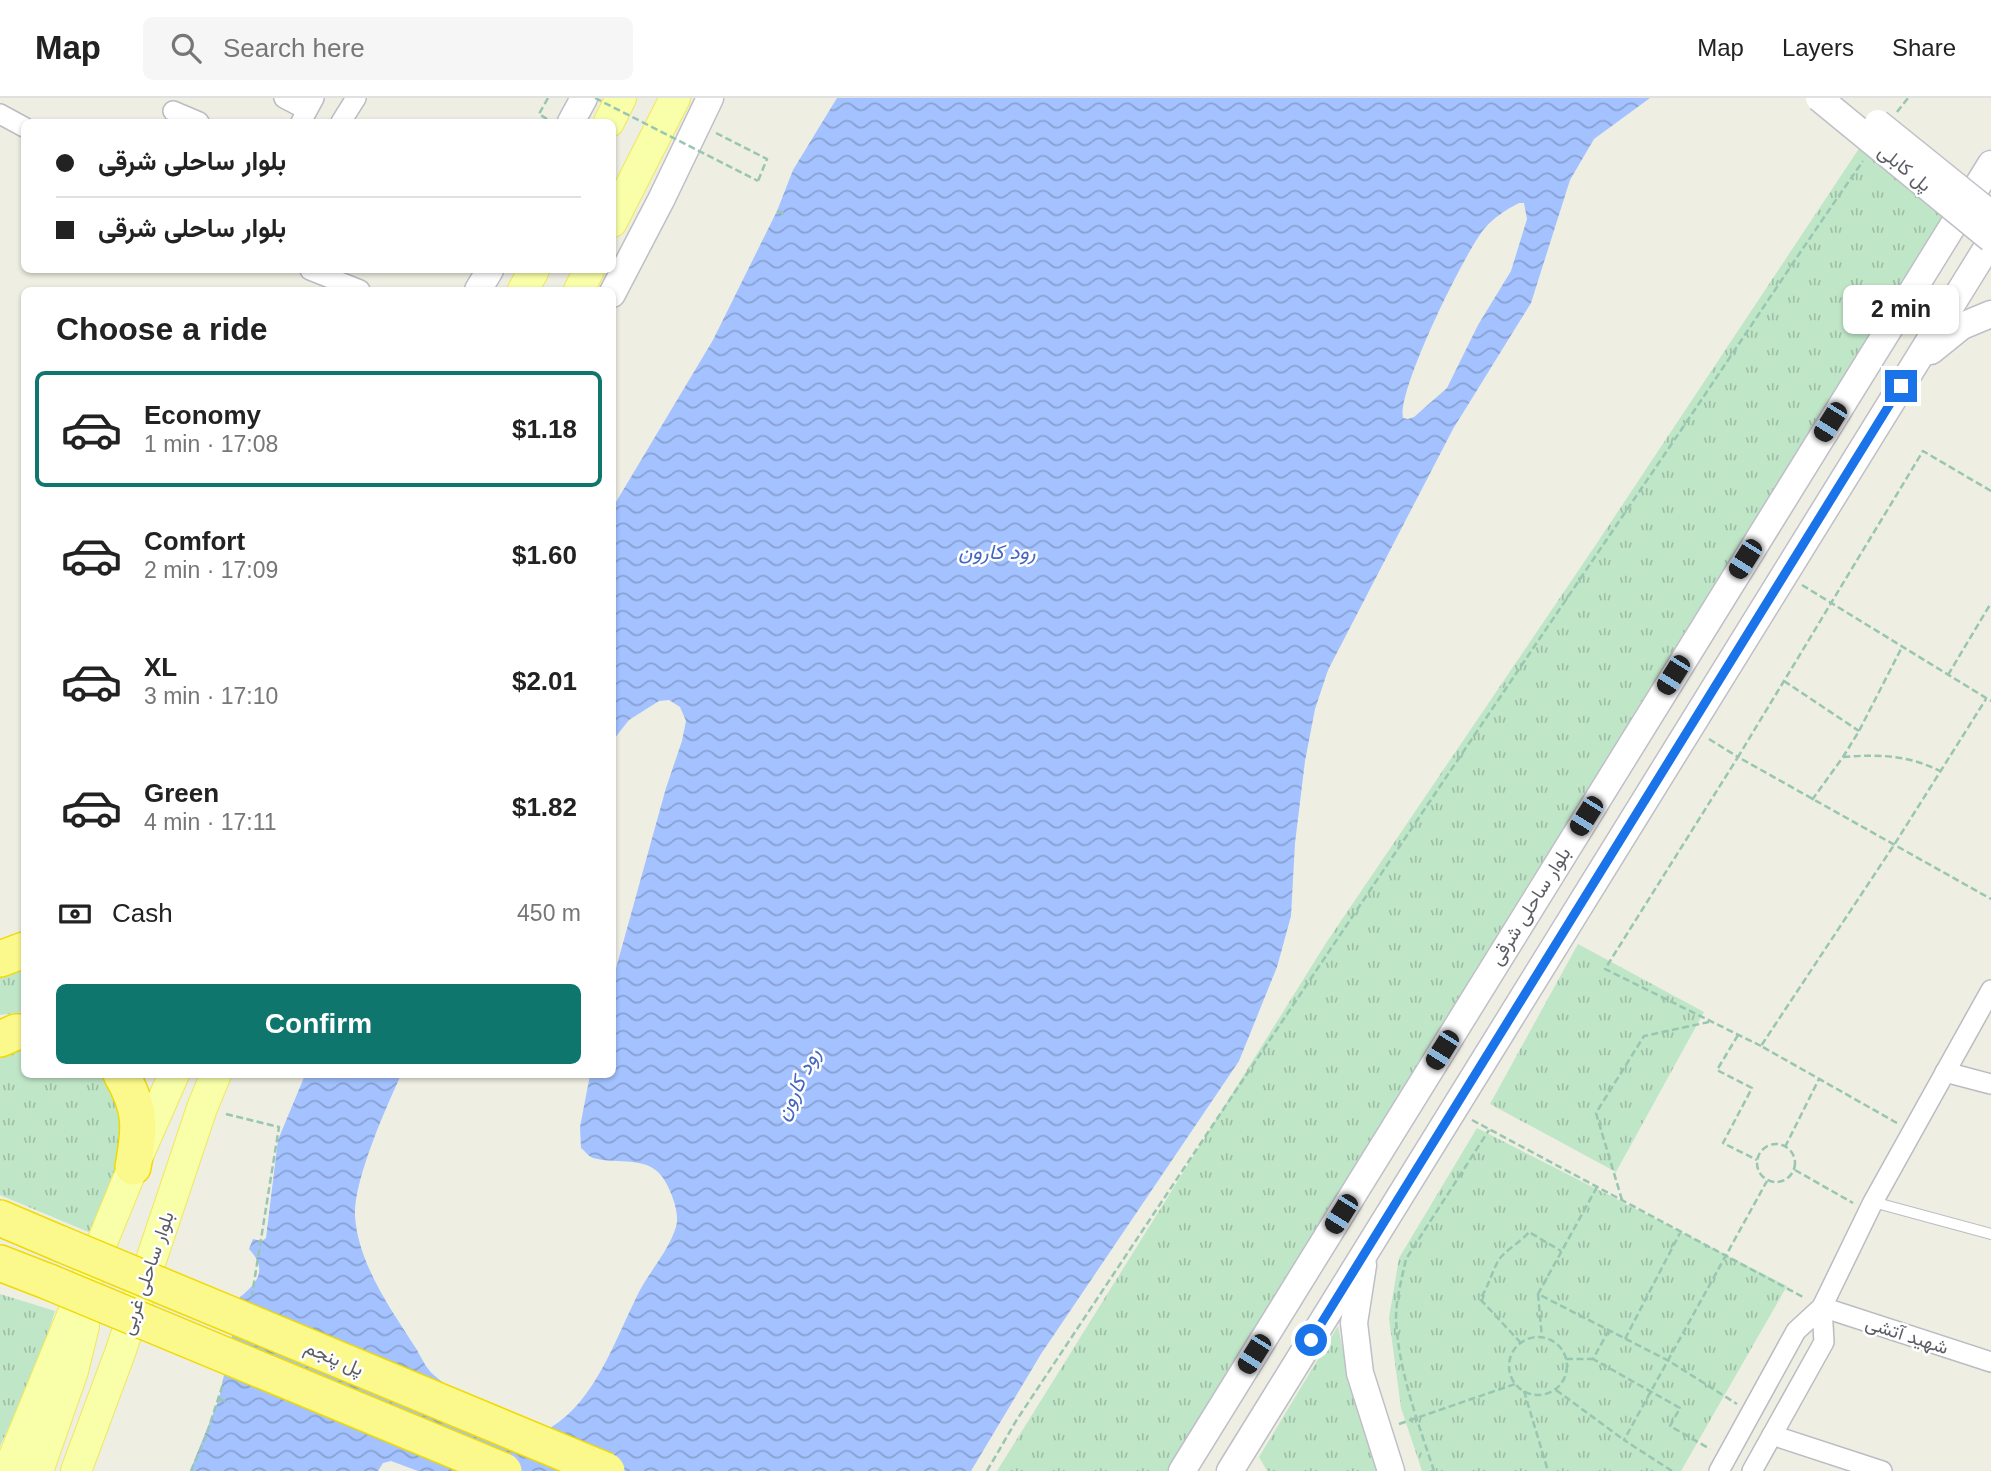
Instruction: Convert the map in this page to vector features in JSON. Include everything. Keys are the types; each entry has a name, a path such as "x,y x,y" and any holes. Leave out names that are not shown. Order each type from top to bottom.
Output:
{"highway":[{"path":"0,959 21,951"},
{"path":"0,1039 21,1031"},
{"path":"123,1078 134,1096 140,1132 133,1167"},
{"name":"پل پنجم","path":"0,1218 607,1471"},
{"name":"پل پنجم","path":"0,1263 504,1471"}],"main road":[{"path":"573,119 584,98"},
{"path":"610,119 621,98"},
{"path":"616,214 675,98"},
{"path":"616,287 710,98"},
{"name":"پل کابلی","path":"1819,98 1991,240"},
{"name":"پل کابلی","path":"1846,98 1991,214"},
{"name":"بلوار ساحلی شرقی","path":"1182,1471 1991,164"},
{"path":"1230,1471 1991,240"},
{"path":"1916,363 1962,326 1991,314"},
{"path":"1716,605 1750,629"},
{"path":"8,1471 172,1078"},
{"name":"بلوار ساحلی غربی","path":"76,1471 120,1353 214,1078"},
{"path":"38,1471 73,1371 111,1221"},
{"path":"1365,1253 1354,1323 1360,1373 1391,1471"}],"street":[{"path":"284,98 307,110"},
{"path":"343,119 356,98"},
{"path":"173,111 191,119"},
{"path":"0,114 21,125"},
{"path":"318,273 352,287"},
{"path":"1723,1465 1796,1331 1822,1307 1870,1206 1991,990"},
{"path":"1945,1072 1991,1084"},
{"path":"1752,1471 1824,1342 1822,1307"},
{"name":"شهید آتشی","path":"1822,1307 1991,1362"},
{"path":"1772,1435 1882,1471"}],"lane":[{"path":"1870,1206 1991,1234"}],"path":[{"path":"548,98 539,114 548,119"},
{"path":"595,98 758,181 767,159 698,123"},
{"path":"1892,120 1908,98"},
{"path":"987,1471 1016,1421 1387,861 1869,152"},
{"path":"777,211 785,214"},
{"path":"1912,1132 1761,1046 1605,970 1738,757 1923,451 1991,491"},
{"path":"1784,574 1991,701"},
{"path":"1948,675 1991,603"},
{"path":"1812,800 1859,731 1902,647"},
{"path":"1784,681 1859,731"},
{"path":"1761,1046 1894,845 1986,699"},
{"path":"1690,727 1812,800 1991,899"},
{"path":"1843,757 1884,754 1923,762 1940,771"},
{"path":"1622,1200 1596,1113 1644,1036 1711,1021"},
{"path":"1738,1035 1717,1070 1752,1088 1723,1143 1757,1160"},
{"path":"1785,1146 1819,1079"},
{"path":"202,1108 279,1127"},
{"path":"1453,1110 1822,1307"},
{"path":"1434,1471 1400,1357 1396,1316 1406,1259 1489,1129"},
{"path":"1773,1144 1785,1146 1794,1154 1795,1170 1783,1182 1767,1181 1757,1169 1757,1160 1765,1147 1773,1144"},
{"path":"1795,1170 1870,1206"},
{"path":"1624,1440 1767,1181"},
{"path":"1542,1338 1538,1294 1597,1187"},
{"path":"1625,1339 1680,1231"},
{"path":"1521,1343 1480,1299 1489,1286 1497,1262 1520,1244 1529,1232 1561,1251"},
{"path":"1538,1294 1669,1361 1752,1413"},
{"path":"1593,1359 1609,1330"},
{"path":"1542,1338 1562,1349 1567,1370 1556,1390 1534,1395 1515,1384 1510,1374 1510,1362 1513,1352 1521,1343 1542,1338"},
{"path":"1566,1359 1593,1359 1680,1408 1670,1426 1723,1465"},
{"path":"1378,1432 1515,1384"},
{"path":"1556,1390 1672,1471"},
{"path":"1524,1391 1548,1471"},
{"path":"219,1399 230,1403"}],"green space":[{"path":"1860,147 1958,217 1182,1471 997,1471 1326,943 1597,543"},
{"path":"1578,944 1704,1012 1616,1172 1490,1104"},
{"path":"21,968 21,1012 0,1015 0,977"},
{"path":"21,1034 21,1078 115,1078 121,1093 121,1165 91,1233 0,1195 0,1042"},
{"path":"1477,1128 1787,1286 1681,1471 1422,1471 1401,1408 1389,1318 1399,1258"},
{"path":"0,1294 55,1311 34,1374 0,1446"},
{"path":"1338,1326 1344,1356 1381,1471 1267,1471 1259,1457"}],"water":[{"name":"رود کارون","path":"837,98 1650,98 1594,139 1570,180 1531,303 1453,429 1328,670 1315,709 1305,761 1295,843 1291,916 1277,967 1239,1061 1041,1354 971,1471 418,1471 391,1461 383,1463 378,1471 190,1471 219,1399 240,1297 252,1286 258,1275 258,1263 249,1249 253,1239 262,1241 266,1238 278,1140 304,1078 400,1078 359,1184 355,1216 362,1252 387,1303 427,1368 445,1384 490,1408 522,1421 550,1428 566,1416 580,1402 603,1367 639,1292 673,1236 677,1222 676,1210 668,1186 659,1173 642,1164 593,1158 581,1148 580,1127 589,1078 616,1078 616,968 686,721 680,707 669,700 659,701 629,720 616,736 616,502 713,340 777,211 793,170","holes":["1519,203 1524,203 1527,219 1511,271 1478,325 1447,388 1414,417 1403,418 1410,380 1421,352 1475,243 1488,225"]}],"route":[{"path":"1311,1340 1901,386"}]}
